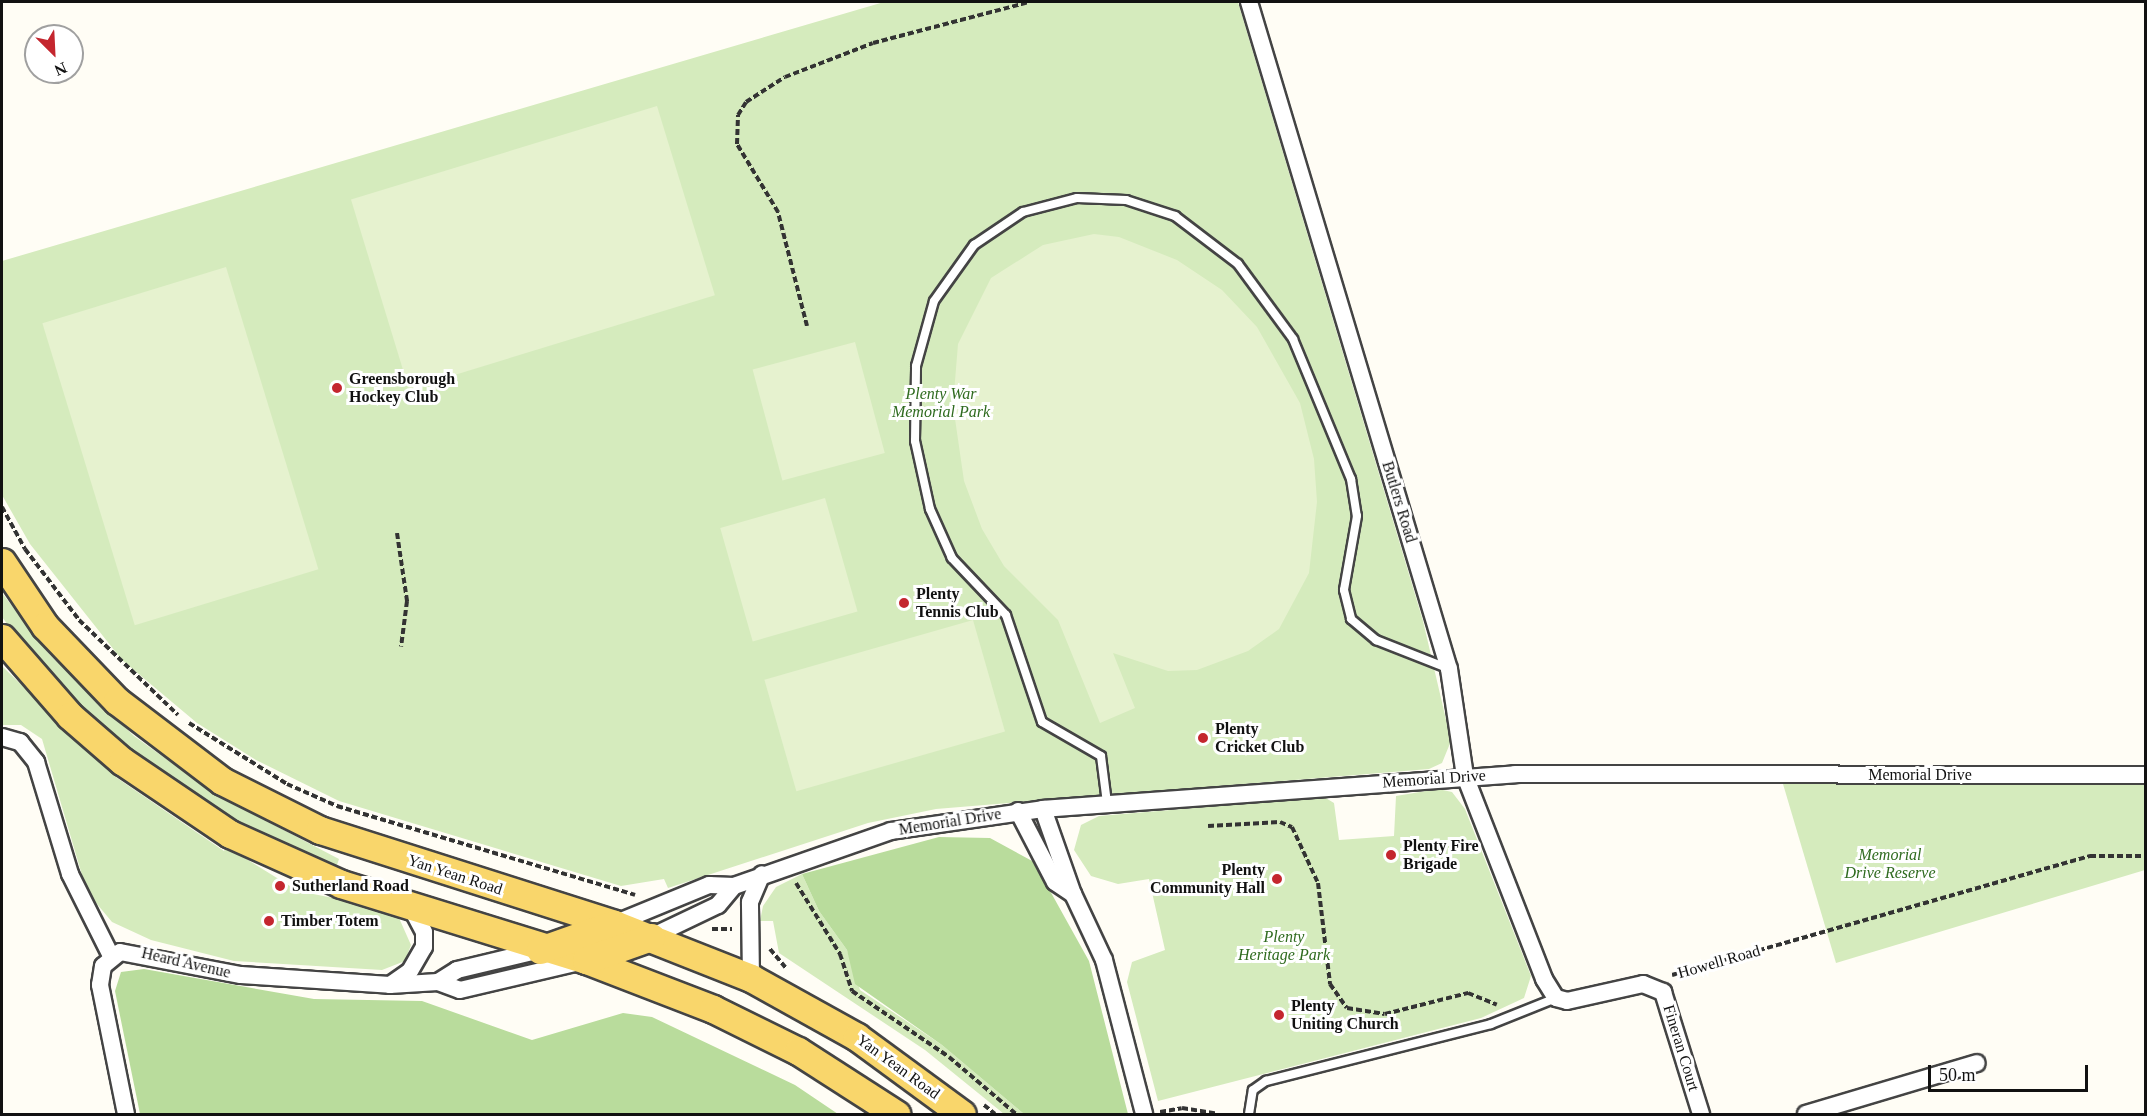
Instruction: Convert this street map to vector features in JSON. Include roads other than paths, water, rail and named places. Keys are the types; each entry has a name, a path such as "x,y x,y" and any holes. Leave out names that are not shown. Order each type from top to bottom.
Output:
{"main road":[{"name":"Yan Yean Road","path":"2,562 45,626 117,702 222,781 320,830 378,851 614,924 751,978 858,1037 962,1114"},
{"path":"2,638 70,716 148,782 266,852 410,906 540,950 586,960 713,1009 798,1051 896,1114"},
{"name":"Memorial Drive","path":"540,950 614,924"},
{"name":"Heard Avenue","path":"586,960 651,937"}],"street":[{"name":"Butlers Road","path":"1249,2 1449,669 1465,776 1556,998"},
{"path":"2,737 20,742 36,762 70,874 111,956 103,966 100,985 126,1114"},
{"name":"Memorial Drive","path":"614,924 709,885 734,886 789,863 918,825 1018,811 1465,776 2145,775"},
{"path":"1043,809 1073,894 1112,981 1144,1114"},
{"path":"1018,811 1055,882 1073,894"},
{"path":"751,978 747,928 750,902 762,874"},
{"name":"Memorial Drive","path":"651,937 692,920 726,900 734,886"},
{"path":"390,985 410,971 424,947 424,933 410,906"},
{"name":"Heard Avenue","path":"111,956 131,951 241,975 390,985 438,982 457,970 540,950"},
{"name":"Heard Avenue","path":"438,982 451,990 471,988 586,960"},
{"name":"Fineran Court","path":"1556,998 1579,1002 1654,985 1667,1001 1701,1114"},
{"path":"1806,1114 1977,1063"}],"lane":[{"path":"1107,803 1101,756 1042,722 1006,615 952,558 930,509 915,441 916,366 934,301 974,244 1023,212 1077,198 1126,200 1191,225 1238,264 1293,339 1351,479 1357,516 1344,590 1351,619 1376,640 1449,669"},
{"path":"1249,1114 1253,1090 1266,1081 1491,1024 1556,998"}],"place":[{"name":"Greensborough Hockey Club","path":"337,388"},
{"name":"Plenty Tennis Club","path":"904,603"},
{"name":"Plenty Cricket Club","path":"1203,738"},
{"name":"Plenty Fire Brigade","path":"1391,855"},
{"name":"Plenty Community Hall","path":"1277,879"},
{"name":"Sutherland Road","path":"280,886"},
{"name":"Timber Totem","path":"269,921"},
{"name":"Plenty Uniting Church","path":"1279,1015"}],"park label":[{"name":"Plenty War Memorial Park","path":"941,403"},
{"name":"Memorial Drive Reserve","path":"1890,864"},
{"name":"Plenty Heritage Park","path":"1284,946"}]}
